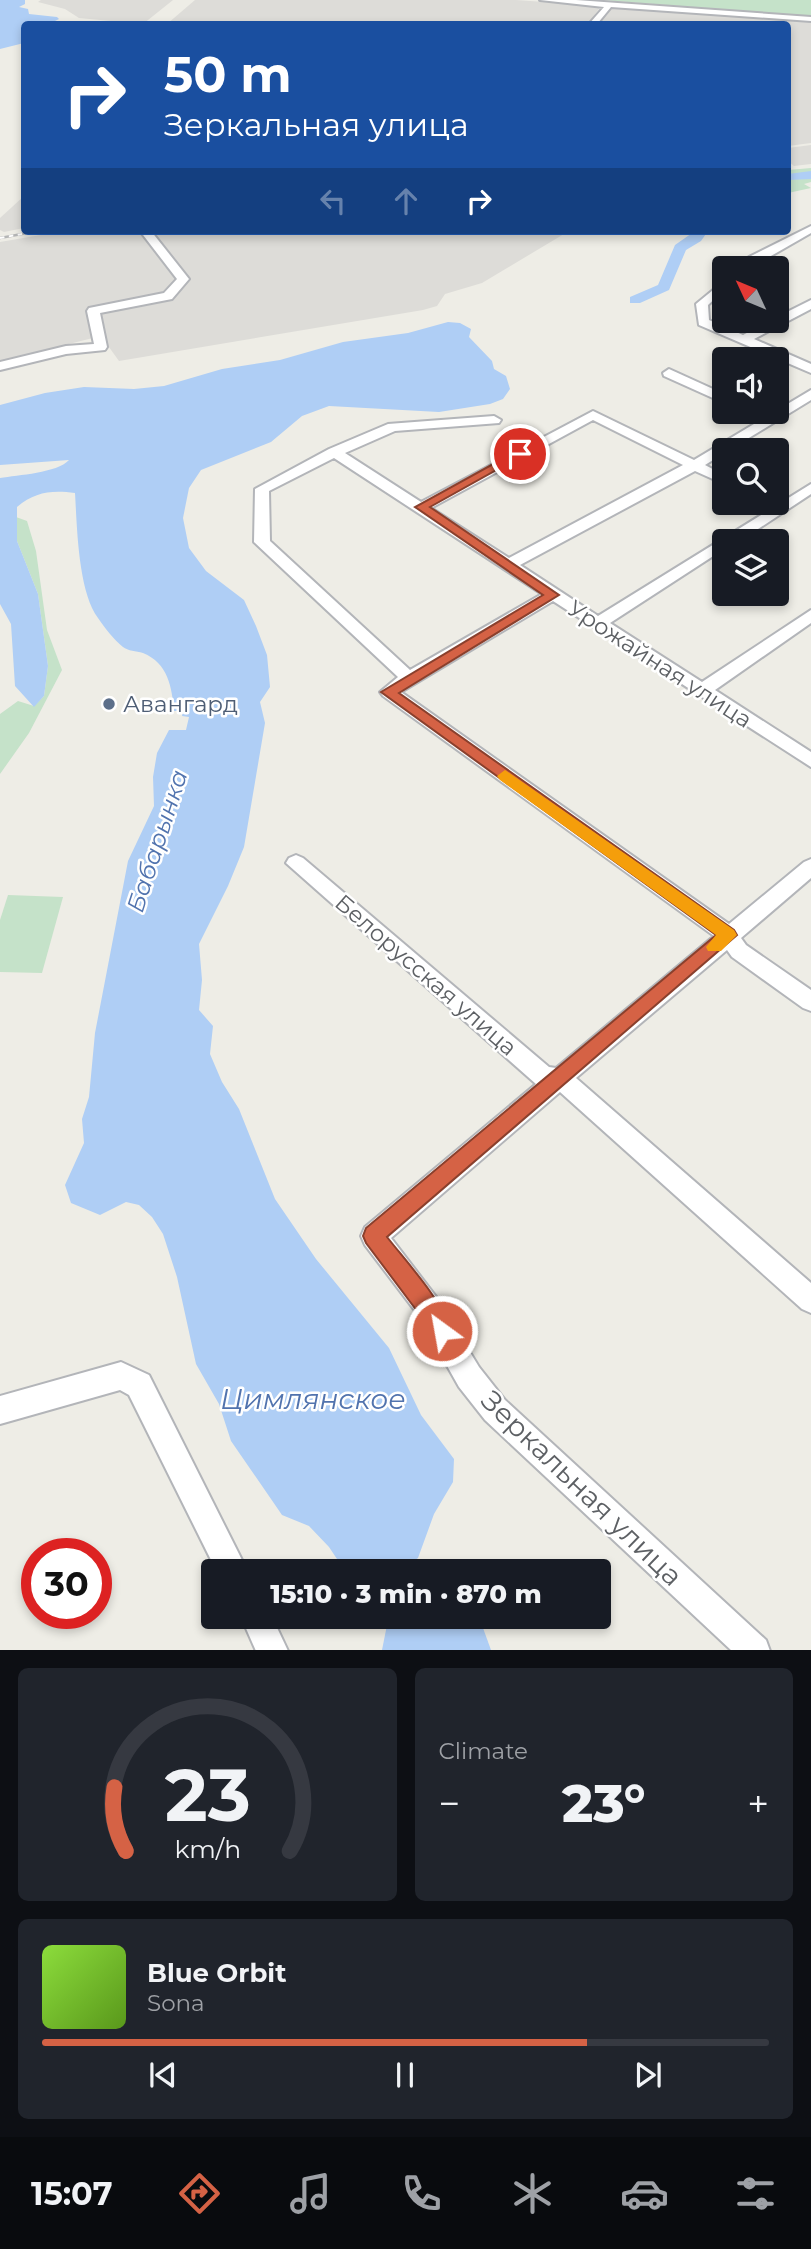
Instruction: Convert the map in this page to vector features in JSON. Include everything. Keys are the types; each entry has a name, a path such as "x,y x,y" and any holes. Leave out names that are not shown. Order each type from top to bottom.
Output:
{"street":[{"path":"544,0 811,19"},
{"path":"596,21 610,5"},
{"path":"757,256 811,229"},
{"path":"0,366 66,350 101,347 93,311 168,296 183,279 148,235"},
{"path":"712,295 702,304 703,322 712,326"},
{"path":"745,340 811,304"},
{"path":"729,333 811,369"},
{"path":"668,373 712,393"},
{"path":"789,407 811,394"},
{"path":"422,507 593,415 712,475"},
{"path":"409,678 262,542 262,489 334,452 393,427 494,420"},
{"path":"506,566 693,466 760,424"},
{"name":"Урожайная улица","path":"334,452 422,507 506,566 811,761"},
{"path":"789,499 811,488"},
{"path":"744,529 763,515"},
{"path":"598,623 712,551"},
{"path":"552,595 389,692 728,935 739,951 811,1002"},
{"path":"702,691 811,615"},
{"name":"Белорусская улица","path":"296,863 544,1077 560,1078 811,1300"},
{"path":"560,1078 811,867"},
{"name":"Зеркальная улица","path":"560,1078 373,1236 428,1307 469,1377 495,1410 755,1650"},
{"path":"0,1410 121,1376 139,1385 226,1559"},
{"path":"262,1629 273,1650"}],"shaded area":[{"path":"173,0 147,21 79,18 65,9 38,2"},
{"path":"195,0 516,0 601,6 590,21 170,21"},
{"path":"612,7 811,22 811,143 791,146 791,21 601,21"},
{"path":"811,145 811,164 794,166 791,164 791,148"},
{"path":"21,199 21,229 4,232 0,230 0,218"},
{"path":"41,235 562,235 482,283 445,294 437,306 423,310 119,361 101,336 0,361 0,242"}],"green space":[{"path":"602,0 811,0 811,16"},
{"path":"811,168 811,182 804,184 811,188 791,192 791,170"},
{"path":"16,517 27,521 36,551 47,630 62,670 29,733 0,774 0,714 18,701 34,706 44,696 48,666 38,594 17,541"},
{"path":"8,895 63,897 42,973 0,972 0,920"}],"water":[{"path":"0,0 25,0 25,4 19,7 28,9 29,14 59,19 21,21 21,44 0,49"},
{"name":"Цимлянское","path":"448,322 460,323 471,329 469,337 492,361 494,369 506,376 510,389 503,399 490,404 439,412 329,406 302,416 271,442 201,470 189,488 183,518 189,548 206,571 244,600 267,655 270,687 260,702 265,723 244,847 199,944 202,980 199,1010 213,1026 210,1054 222,1082 239,1109 275,1199 316,1259 389,1348 421,1415 454,1459 453,1482 434,1514 418,1558 337,1559 309,1526 282,1515 231,1441 219,1404 196,1364 177,1277 163,1234 152,1217 139,1205 126,1202 100,1215 71,1203 65,1185 84,1143 82,1119 89,1097 95,1033 128,861 154,806 153,777 157,753 169,730 186,730 189,717 182,716 183,711 174,711 170,685 158,663 143,653 127,649 120,644 91,606 82,575 75,493 44,493 17,507 17,541 38,594 48,666 44,696 34,707 15,686 11,624 0,604 0,478 47,471 69,460 0,465 0,405 45,393 84,387 134,389 164,386 222,369 280,360 343,342 408,333"},
{"path":"386,1629 483,1629 491,1650 382,1650"}],"waterway":[{"name":"Бабарынка","path":"791,177 811,175"},
{"name":"Бабарынка","path":"635,300 664,287 680,248 699,235"}],"railway":[{"path":"0,238 21,234"}],"slow traffic":[{"path":"505,776 728,935 715,947"}],"place":[{"name":"Авангард","path":"109,704"}],"route":[{"path":"442,1331 428,1307 373,1236 728,935 389,692 552,595 422,507 520,454"}]}
